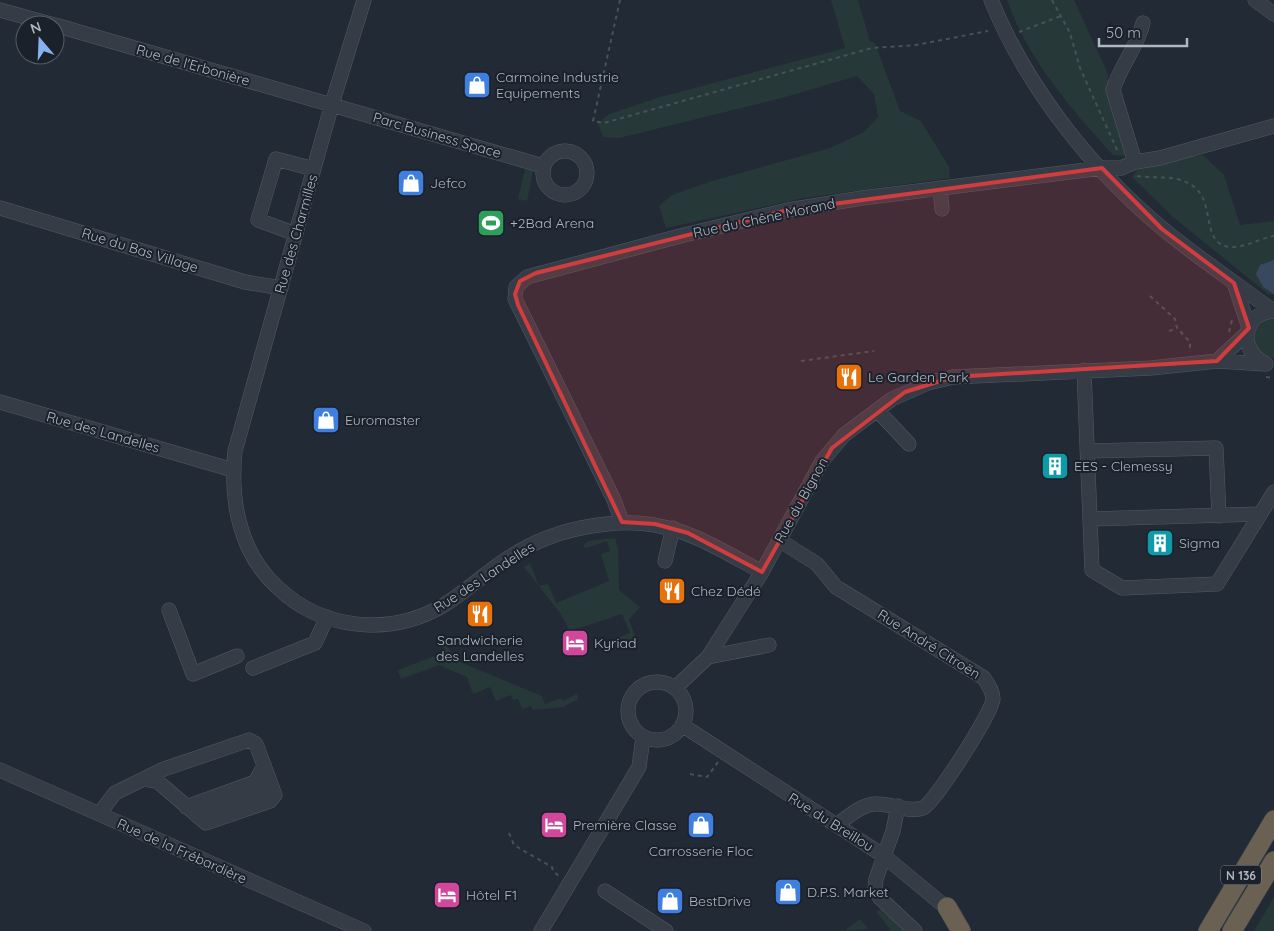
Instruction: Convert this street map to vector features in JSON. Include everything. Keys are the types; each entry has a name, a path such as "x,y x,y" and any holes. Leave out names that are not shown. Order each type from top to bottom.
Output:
{"highway":[{"name":"N 136","path":"1208,931 1274,820"},
{"name":"N 136","path":"1232,931 1274,861"},
{"path":"947,907 961,931"}],"street":[{"name":"Rue des Charmilles","path":"233,470 235,451 332,104 364,0"},
{"path":"990,0 1012,48 1029,78 1052,109 1102,168 1162,228 1273,311"},
{"path":"1255,0 1274,14"},
{"name":"Rue de l'Erbonière","path":"0,10 18,15"},
{"path":"1133,168 1113,90 1116,78 1140,36 1143,23"},
{"name":"Rue de l'Erbonière","path":"65,28 332,104"},
{"name":"Parc Business Space","path":"332,104 543,166"},
{"name":"Rue du Chêne Morand","path":"622,522 614,500 518,305 515,294 520,281 536,273 788,210 940,188 1102,168 1133,168 1160,158 1274,126"},
{"path":"296,234 258,220 276,159 314,169"},
{"path":"940,188 942,209"},
{"name":"Rue du Bas Village","path":"0,208 245,282 281,288"},
{"path":"1234,283 1248,330 1248,346 1252,354 1270,365"},
{"path":"1217,361 1248,330 1258,315 1273,311"},
{"name":"Rue du Bignon","path":"675,688 708,658 762,572 822,461 844,434 905,392 953,376 1192,365 1217,361 1270,365"},
{"path":"1084,370 1092,570 1122,588 1217,584 1274,492"},
{"name":"Rue des Landelles","path":"0,402 233,470 233,496 237,516 244,537 256,561 284,594 304,607 327,617 371,626 397,623 416,618 446,604 506,558 539,541 581,528 622,522 655,524 673,528 700,538 762,572"},
{"path":"877,410 909,444"},
{"path":"1087,451 1216,448 1219,516"},
{"path":"1090,519 1260,514"},
{"path":"665,561 673,528"},
{"name":"Rue André Citroën","path":"779,540 817,564 836,587 984,678 991,689 993,700 988,712 930,803 917,810 876,804 866,806 838,824"},
{"path":"169,610 193,674 237,656"},
{"path":"253,668 315,643 327,617"},
{"path":"708,658 769,645"},
{"path":"650,683 667,684 675,688 680,694 686,710 682,725 676,732 660,740 643,737 631,724 628,716 631,698 642,686 650,683"},
{"name":"Rue du Breillou","path":"682,725 725,755 838,824 884,856 947,907 970,931"},
{"path":"541,931 639,767 643,737"},
{"path":"99,814 115,793 143,779 164,769 249,740 256,744 275,795 270,801 206,823 157,782 143,779"},
{"path":"191,811 255,782 264,766"},
{"name":"Rue de la Frébardière","path":"0,770 364,931"},
{"path":"898,806 894,831 876,879 875,889 880,898 915,931"},
{"path":"605,891 666,931"}],"path":[{"path":"620,0 593,121 604,123 872,48 916,45 988,31"},
{"path":"1052,0 1070,33 1080,68 1094,103 1118,153"},
{"path":"1017,32 1061,16"},
{"path":"1133,168 1181,180 1193,186 1203,195 1212,235 1218,243 1234,247 1274,236"},
{"path":"1150,296 1175,319 1177,328 1190,342 1190,352 1197,351"},
{"path":"1169,331 1177,328"},
{"path":"801,361 874,351"},
{"path":"690,774 707,777 725,755"},
{"path":"510,833 514,845 552,867 552,871 570,883"}],"highlighted area":[{"path":"1102,168 1162,229 1234,283 1249,328 1217,361 953,377 905,392 832,448 762,572 688,533 655,524 622,522 518,305 515,294 520,281 536,273 788,210"}],"shaded area":[{"path":"831,0 858,0 870,41 875,43 900,111 921,121 949,167 950,178 804,198 666,228 659,206 672,195 712,181 830,148 864,132 878,117 874,94 857,76 782,98 619,138 603,137 598,123 609,114 657,98 845,48"},
{"path":"1007,0 1074,0 1108,74 1108,86 1126,156 1113,155 1052,83 1027,43"},
{"path":"1203,155 1224,175 1240,225 1274,221 1274,295 1268,294 1173,217 1132,177 1140,166"},
{"path":"525,169 533,171 527,201 518,199"},
{"path":"1274,317 1274,358 1262,353 1255,343 1254,337 1258,325 1264,320"},
{"path":"615,538 618,549 619,590 640,607 629,620 636,638 603,651 601,644 630,633 622,614 570,631 560,613 524,567 530,563 539,586 548,584 556,603 609,581 601,554 610,551 607,541 586,548 583,545 589,541"},
{"path":"446,645 460,662 542,696 545,704 561,698 563,701 577,694 578,699 563,707 533,710 531,706 522,709 518,699 513,700 511,695 496,701 490,687 473,694 467,677 439,665 401,679 398,670 440,654 445,651 443,646"},
{"path":"1274,897 1274,931 1254,931"},
{"path":"881,910 908,931 891,931 876,911"},
{"path":"860,919 868,929 844,931"}],"water":[{"path":"1274,260 1274,294 1263,287 1256,274 1260,265"}],"place":[{"name":"Carmoine Industrie Equipements","path":"477,85"},
{"name":"Jefco","path":"411,183"},
{"name":"+2Bad Arena","path":"491,223"},
{"name":"Le Garden Park","path":"849,377"},
{"name":"Euromaster","path":"326,420"},
{"name":"EES - Clemessy","path":"1055,466"},
{"name":"Sigma","path":"1160,543"},
{"name":"Chez Dédé","path":"672,591"},
{"name":"Sandwicherie des Landelles","path":"480,614"},
{"name":"Kyriad","path":"575,643"},
{"name":"Première Classe","path":"554,825"},
{"name":"Carrosserie Floc","path":"701,825"},
{"name":"D.P.S. Market","path":"788,892"},
{"name":"Hôtel F1","path":"447,895"},
{"name":"BestDrive","path":"670,901"}]}
